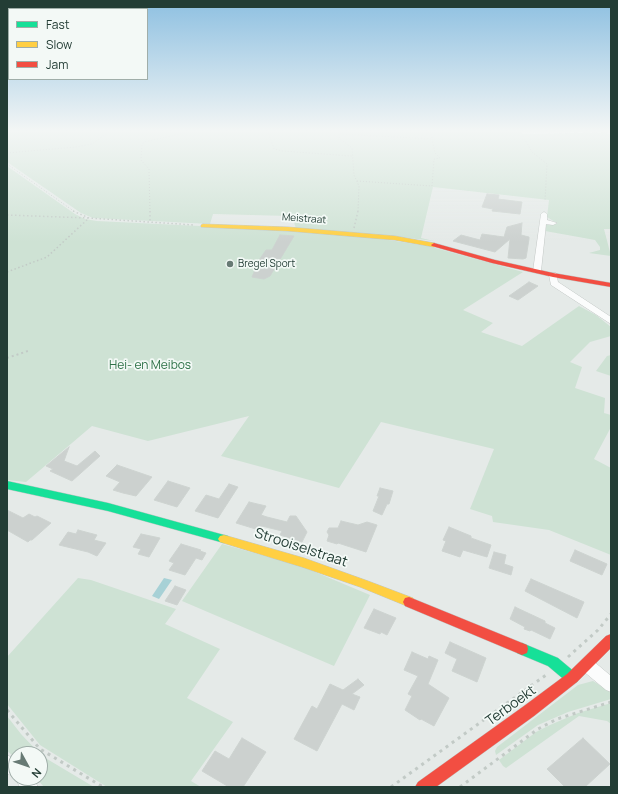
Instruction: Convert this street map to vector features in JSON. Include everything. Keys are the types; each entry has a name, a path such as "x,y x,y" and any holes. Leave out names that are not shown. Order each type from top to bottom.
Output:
{"street":[{"path":"537,271 543,218 553,223"},
{"name":"Meistraat","path":"204,226 283,229 395,238 425,243 553,275 611,285"},
{"path":"553,275 554,283 611,321"},
{"name":"Strooiselstraat","path":"7,486 131,513 304,562 371,587 553,662 572,678"},
{"name":"Terboekt","path":"423,787 529,711 572,678 611,640"},
{"path":"587,665 611,685"}],"path":[{"path":"13,168 78,214 89,218"},
{"path":"148,168 150,223"},
{"path":"353,168 354,175 359,186 359,206 354,233"},
{"path":"357,181 432,186 433,168"},
{"path":"545,201 547,168"},
{"path":"7,215 89,218 204,226"},
{"path":"7,272 47,257 89,218"},
{"path":"7,358 28,352"},
{"path":"391,787 558,666 598,630 611,614"},
{"path":"460,787 538,729 557,719 611,702"},
{"path":"7,710 40,749 103,787"}],"green space":[{"name":"Hei- en Meibos","path":"7,168 10,168 75,214 85,219 97,221 283,230 376,238 428,246 523,272 463,310 493,323 481,332 522,346 579,306 596,315 611,327 611,336 590,342 570,362 582,367 575,388 605,398 604,413 611,415 611,427 594,459 611,468 611,555 549,530 493,522 492,516 470,509 494,449 381,422 339,488 221,456 249,416 148,441 92,426 26,482 7,480"},
{"path":"16,168 611,168 611,229 604,229 611,256 589,253 600,250 600,247 595,240 545,231 546,225 555,224 555,222 547,217 549,200 433,187 421,238 434,241 392,236 296,229 294,222 289,218 289,216 213,214 210,224 93,218 81,213"},
{"path":"611,355 611,376 596,371 607,356"},
{"path":"222,544 301,566 370,595 334,666 182,601"},
{"path":"78,578 91,580 176,609 165,624 220,649 187,698 233,722 191,781 201,787 107,787 48,750 48,746 40,745 7,704 7,657"},
{"path":"593,681 611,692 611,699 568,712 538,725 496,755 495,751 497,747 578,685"},
{"path":"611,703 611,724 607,721 579,716 506,768 499,760 536,732 578,713"},
{"path":"7,716 32,746 8,746 8,752"},
{"path":"48,760 94,787 43,786 48,786"}],"water":[{"path":"164,578 172,580 159,599 152,596"}],"building":[{"path":"487,194 499,195 498,199 522,202 520,214 492,211 493,209 482,207"},
{"path":"522,223 521,235 529,237 526,258 523,259 508,258 510,239 495,252 453,241 461,235 480,240 482,234 504,237 507,227"},
{"path":"280,235 294,236 270,276 264,279 252,277 255,270 253,269 266,250 272,250"},
{"path":"529,282 538,286 518,300 509,296"},
{"path":"69,447 64,461 77,466 95,451 100,456 72,481 50,471 53,469 46,466"},
{"path":"117,465 152,477 136,496 113,490 120,482 106,476"},
{"path":"168,481 190,488 177,507 154,500"},
{"path":"229,484 238,487 218,518 195,511 206,495 219,499"},
{"path":"380,488 393,491 389,504 387,504 382,515 373,511 379,496 377,496"},
{"path":"249,502 266,506 261,515 267,517 287,522 290,516 296,516 307,532 302,542 280,535 282,531 262,526 259,530 236,523"},
{"path":"7,510 23,518 29,514 51,523 28,542 7,530"},
{"path":"341,521 358,525 367,522 377,525 366,552 327,541 329,535 327,532 329,528 338,528"},
{"path":"449,527 471,536 471,538 491,545 487,557 463,550 460,557 442,551 446,541 443,540"},
{"path":"78,530 97,535 94,540 106,543 97,556 88,552 59,545 68,532 76,534"},
{"path":"141,534 160,538 149,557 138,554 141,549 133,547"},
{"path":"181,544 206,553 202,560 196,558 185,575 169,570 174,563 169,561"},
{"path":"575,550 607,564 602,575 570,561"},
{"path":"494,552 506,555 504,564 513,567 511,575 489,568"},
{"path":"531,579 584,602 577,618 525,591"},
{"path":"175,586 186,590 177,605 165,601"},
{"path":"515,607 545,621 545,623 555,628 550,639 531,630 524,629 525,627 510,619"},
{"path":"374,609 396,618 387,635 364,628"},
{"path":"450,642 486,658 477,682 452,671 457,659 445,653"},
{"path":"412,652 428,659 429,656 438,660 428,684 449,698 434,726 421,719 420,720 405,710 412,696 408,694 418,676 404,670"},
{"path":"358,679 364,685 352,694 360,697 354,710 342,704 317,751 294,739 312,706 317,709 330,684 343,690"},
{"path":"242,738 266,752 243,787 229,787 202,771 215,751 229,759"},
{"path":"583,738 610,764 585,787 565,787 547,769"}],"traffic: fast":[{"path":"7,485 108,507 224,539"},
{"path":"522,649 553,662 572,678"}],"traffic: slow":[{"path":"203,226 288,229 395,238 434,245"},
{"path":"224,539 304,563 364,584 409,602"}],"traffic: jam":[{"path":"434,245 494,262 553,275 611,285"},
{"path":"409,602 522,649"},
{"path":"423,787 529,711 572,678 611,640"}],"place":[{"name":"Bregel Sport","path":"230,264"}]}
